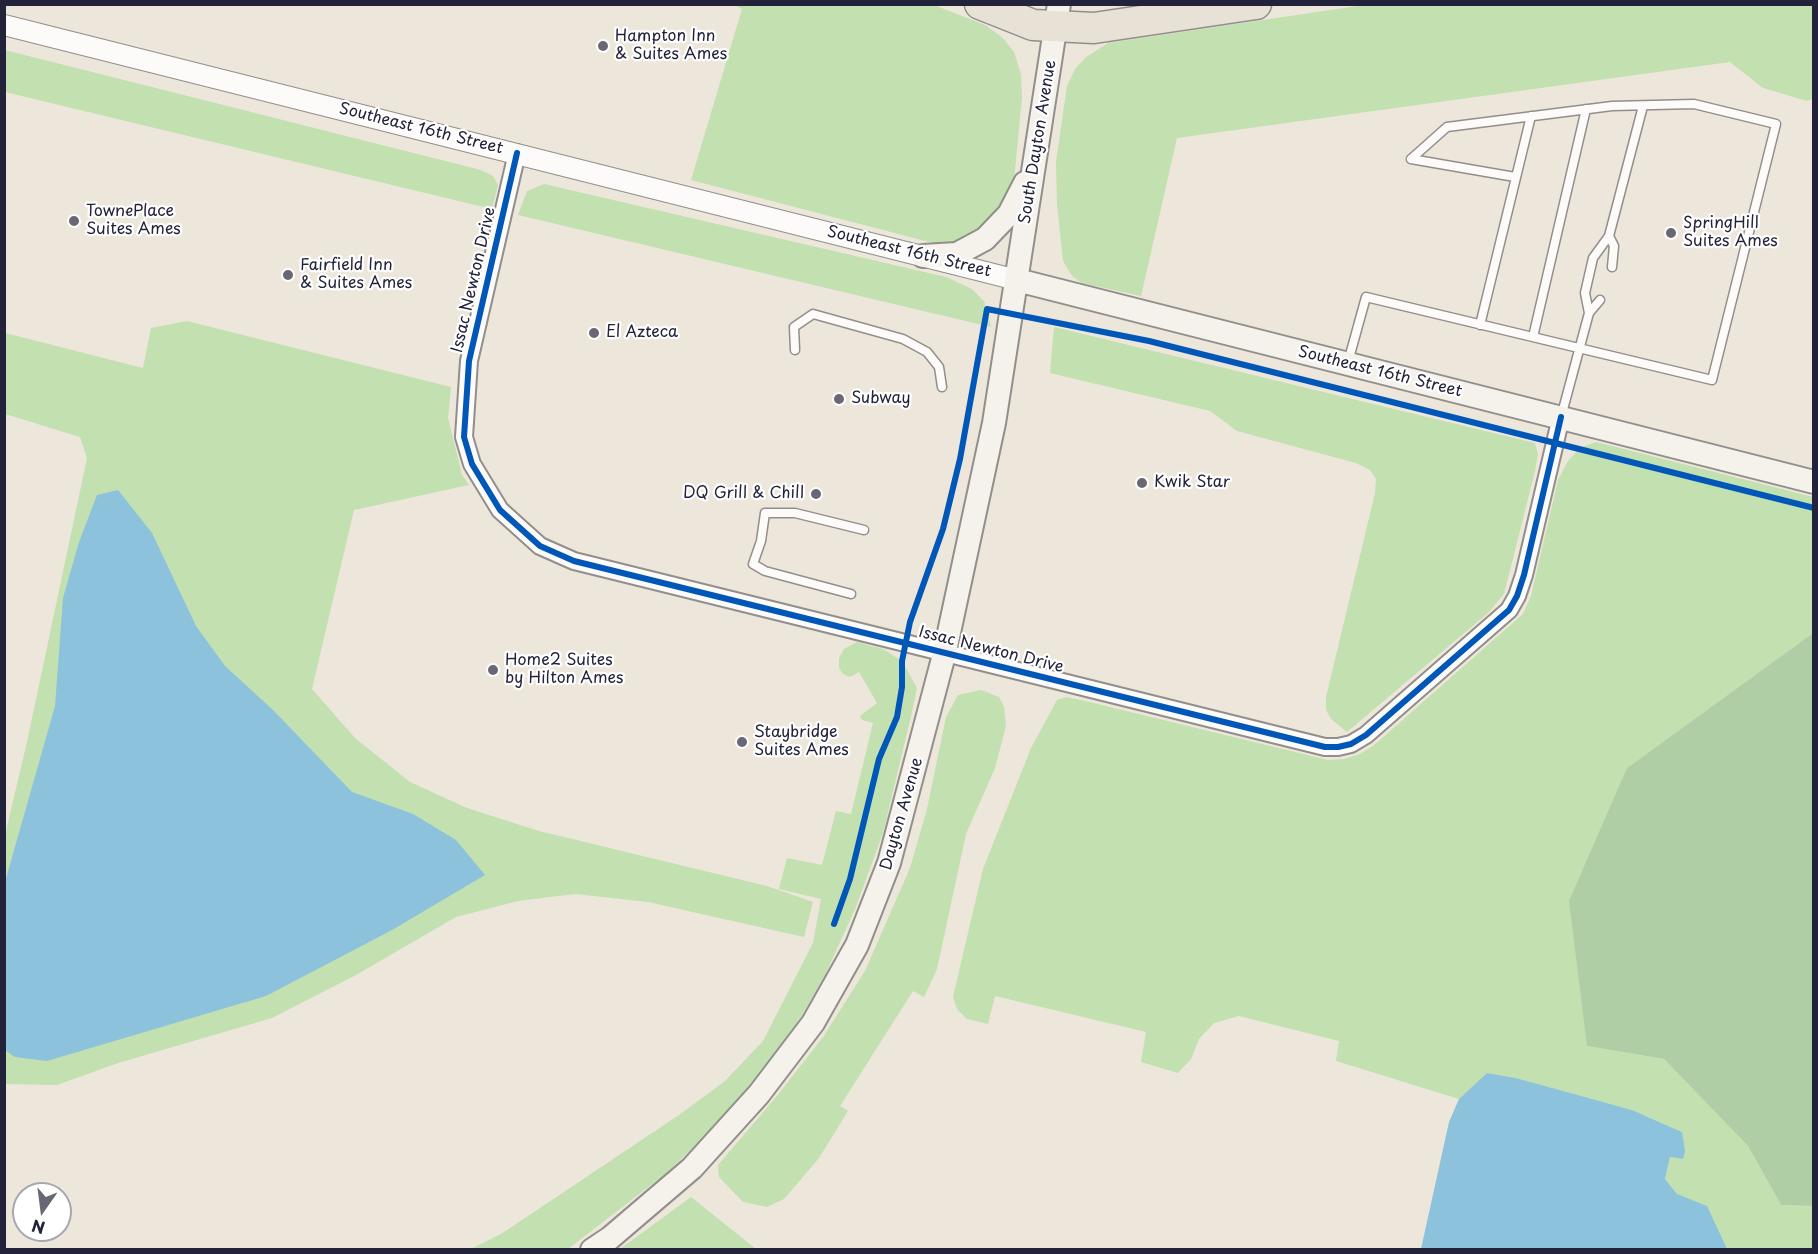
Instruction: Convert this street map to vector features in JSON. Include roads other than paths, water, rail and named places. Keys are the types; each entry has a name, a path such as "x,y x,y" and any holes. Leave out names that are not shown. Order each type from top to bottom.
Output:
{"highway":[{"path":"980,4 1033,25 1057,16 1094,28 1256,4"}],"main road":[{"name":"South Dayton Avenue","path":"1017,280 1057,16"},
{"path":"923,256 957,254 985,239 1009,214 1023,189 1036,156"},
{"name":"Dayton Avenue","path":"592,1250 610,1238 692,1168 759,1094 813,1023 857,945 889,863 945,651 994,423 1017,280"},
{"name":"Southeast 16th Street","path":"1017,280 1814,482"}],"street":[{"name":"Southeast 16th Street","path":"4,25 1017,280"},
{"name":"Issac Newton Drive","path":"517,153 469,361 464,409 464,437 472,464 500,510 540,546 574,561 945,651 1325,747 1351,744 1366,735 1509,610 1517,596 1524,575 1561,417"}],"lane":[{"path":"1347,363 1366,297 1712,380 1776,124 1694,104 1586,109 1447,127 1411,159 1515,177"},
{"path":"1561,417 1588,313 1585,293 1593,258 1609,237 1643,106"},
{"path":"1533,337 1586,109"},
{"path":"1480,325 1531,116"},
{"path":"1609,237 1614,246 1612,267"},
{"path":"1588,313 1600,300"},
{"path":"795,350 794,327 813,314 903,339 927,352 939,367 942,387"},
{"path":"851,594 765,571 753,564 761,541 765,513 795,513 864,530"}],"water":[{"path":"118,490 152,533 196,626 225,666 273,710 352,792 413,814 456,840 485,875 392,930 266,996 47,1061 15,1057 5,1050 5,882 55,706 63,598 79,542 97,495"},
{"path":"1487,1073 1516,1078 1632,1110 1682,1132 1685,1151 1683,1159 1670,1157 1665,1179 1677,1194 1707,1206 1727,1249 1421,1249 1449,1122 1459,1099"}],"place":[{"name":"Hampton Inn & Suites Ames","path":"603,46"},
{"name":"TownePlace Suites Ames","path":"74,221"},
{"name":"SpringHill Suites Ames","path":"1671,233"},
{"name":"Fairfield Inn & Suites Ames","path":"288,275"},
{"name":"El Azteca","path":"594,333"},
{"name":"Subway","path":"839,399"},
{"name":"Kwik Star","path":"1142,483"},
{"name":"DQ Grill & Chill","path":"816,494"},
{"name":"Home2 Suites by Hilton Ames","path":"493,670"},
{"name":"Staybridge Suites Ames","path":"742,742"}]}
